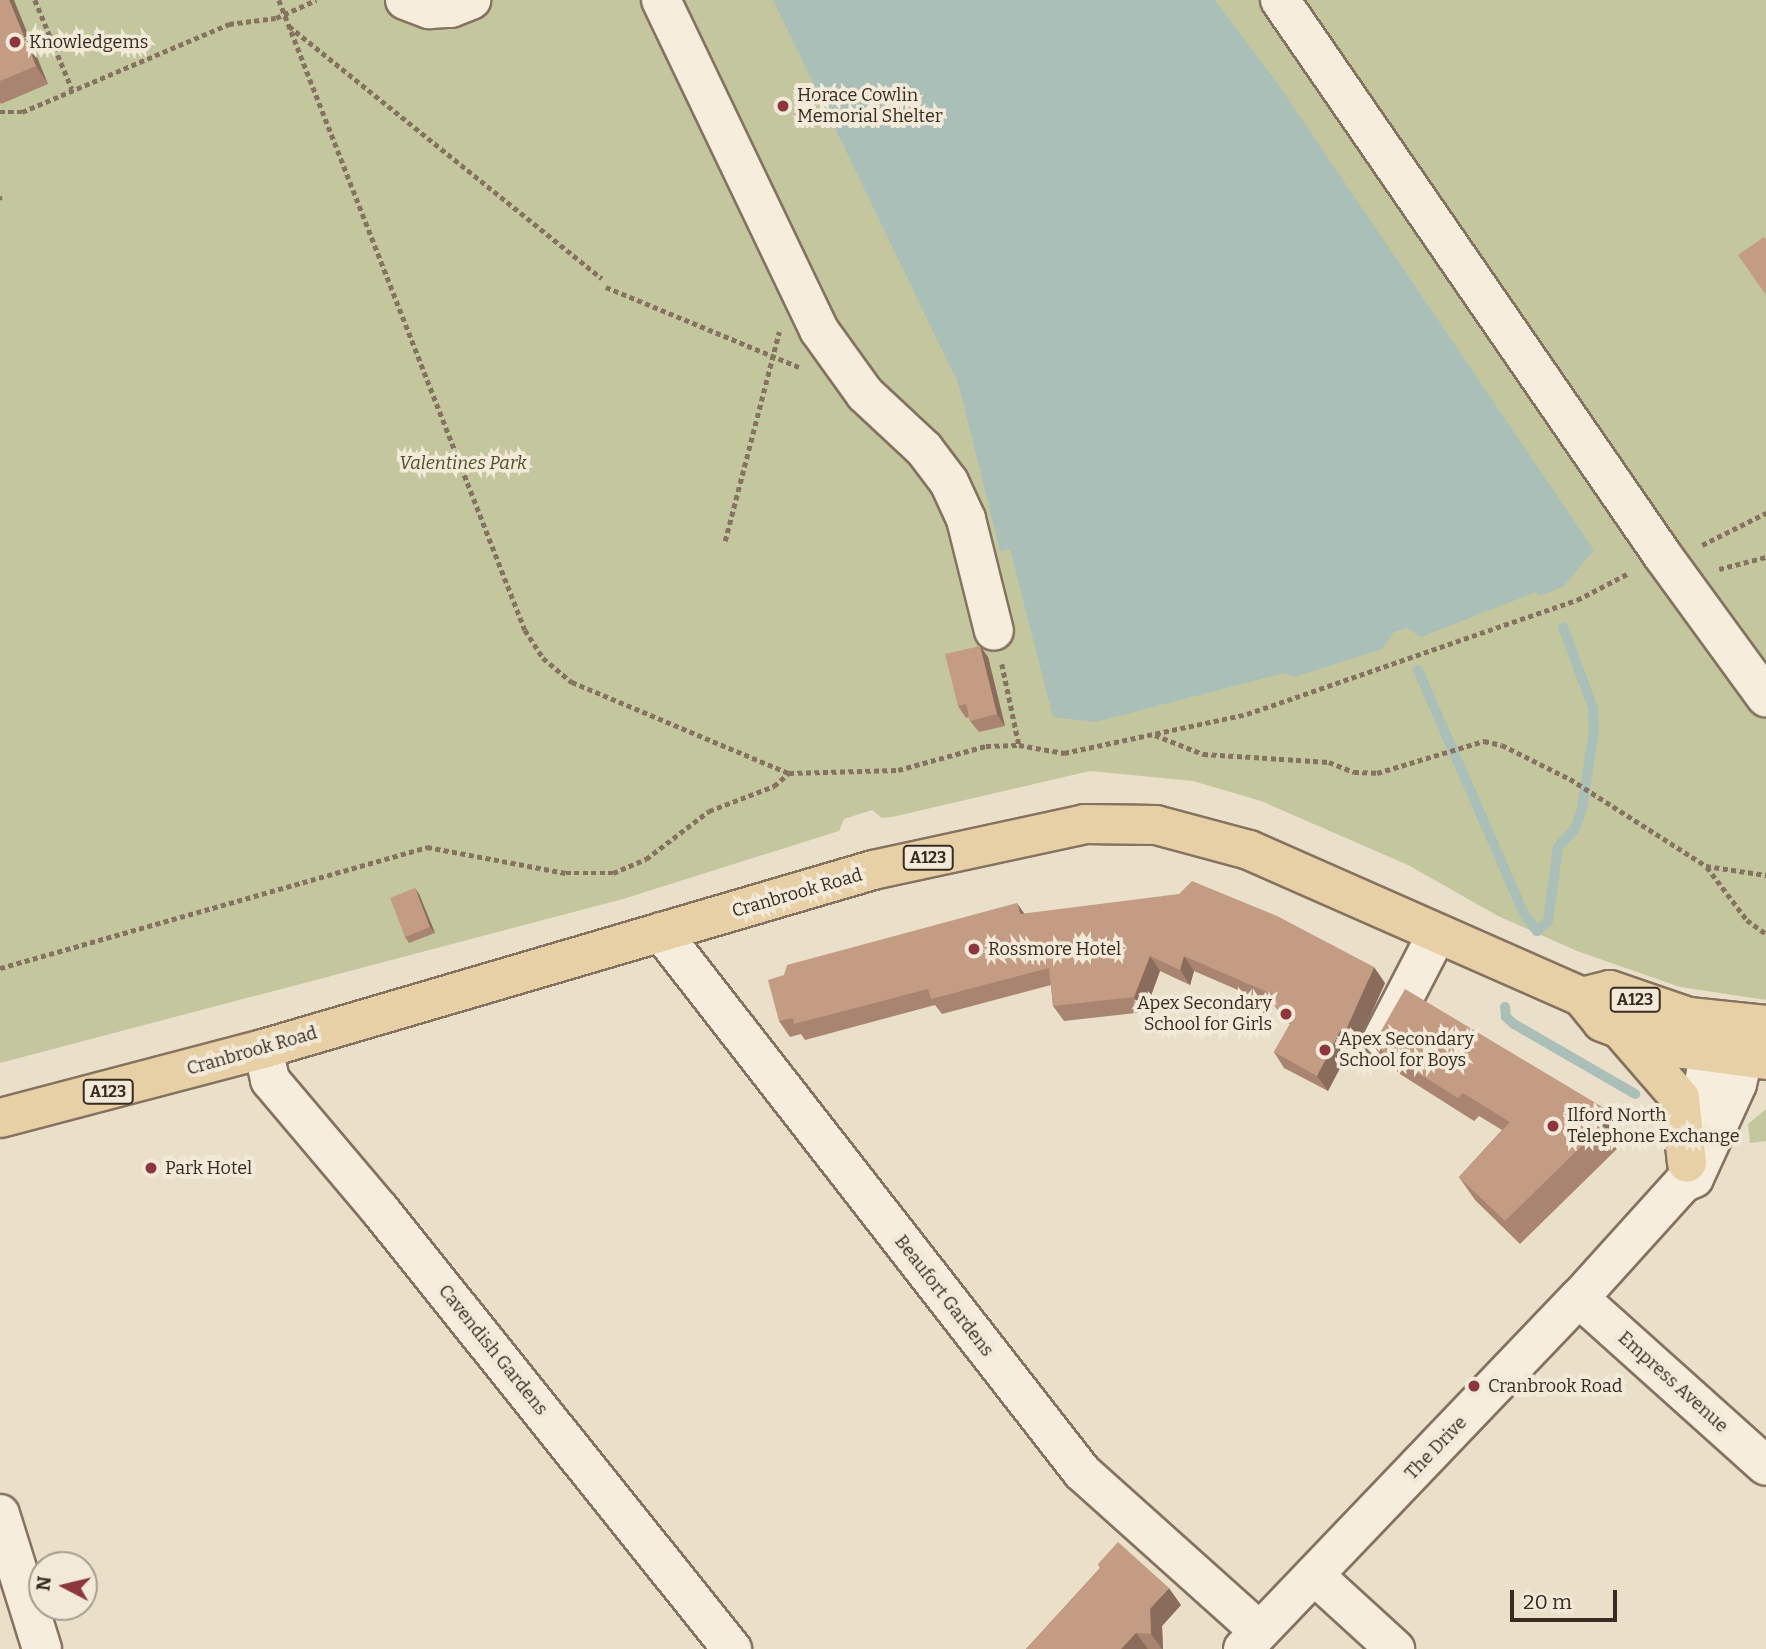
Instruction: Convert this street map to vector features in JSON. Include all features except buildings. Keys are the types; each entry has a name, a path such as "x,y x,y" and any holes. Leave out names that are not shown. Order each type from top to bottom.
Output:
{"main road":[{"name":"Cranbrook Road","path":"0,1118 263,1049 873,870 1086,824 1156,824 1249,850 1582,997 1602,1022 1620,1029 1742,1041"},
{"name":"A123","path":"1582,997 1610,990 1742,1041"},
{"path":"1620,1029 1680,1098 1685,1173"}],"street":[{"path":"405,0 429,9 451,8 471,0"},
{"path":"661,0 794,272 819,330 840,363 865,394 924,449 948,482 966,519 994,631"},
{"path":"1280,0 1663,556 1766,697"},
{"name":"Beaufort Gardens","path":"661,932 1082,1472 1251,1640"},
{"path":"1377,1049 1437,934"},
{"name":"The Drive","path":"1251,1640 1579,1298 1685,1173 1742,1041"},
{"name":"Cavendish Gardens","path":"263,1049 270,1080 380,1210 732,1649"},
{"name":"Empress Avenue","path":"1579,1298 1766,1466"},
{"path":"0,1514 42,1649"},
{"path":"1314,1575 1395,1649"}],"path":[{"path":"35,0 72,89"},
{"path":"279,0 526,630 543,658 572,682 789,774 808,775 833,769 898,771 986,746 1019,745 1064,753 1247,714 1577,600 1663,556 1690,551 1766,513"},
{"path":"0,112 22,112 229,24 284,14 316,0"},
{"path":"288,25 602,279"},
{"path":"725,541 794,272"},
{"path":"606,287 808,370"},
{"path":"1714,569 1766,557"},
{"path":"994,631 1019,745"},
{"path":"1154,734 1203,754 1329,762 1354,772 1377,773 1484,741 1502,745 1570,779 1706,866 1747,920 1766,934"},
{"path":"0,968 427,847 566,873 612,873 646,859 709,811 774,786 789,774"},
{"path":"1706,866 1766,875"}],"green space":[{"name":"Valentines Park","path":"0,0 1766,0 1766,1000 1680,987 1577,951 1498,916 1408,865 1261,801 1193,781 1090,771 892,817 882,818 872,810 844,819 839,831 623,899 0,1063"},
{"path":"1766,1109 1766,1141 1750,1143 1748,1124"}],"water":[{"path":"773,0 1215,0 1278,84 1594,550 1563,587 1539,596 1536,592 1421,637 1407,628 1394,632 1382,649 1294,677 1285,673 1095,722 1053,717 1010,549 1000,551 958,383"}],"waterway":[{"path":"1418,670 1524,914 1537,931 1548,921 1558,847 1575,829 1582,809 1594,730 1593,708 1563,627"},
{"path":"1505,1007 1506,1017 1514,1024 1635,1094"}],"place":[{"name":"Knowledgems","path":"15,42"},
{"name":"Horace Cowlin Memorial Shelter","path":"783,106"},
{"name":"Rossmore Hotel","path":"974,949"},
{"name":"Apex Secondary School for Girls","path":"1286,1014"},
{"name":"Apex Secondary School for Boys","path":"1325,1050"},
{"name":"Ilford North Telephone Exchange","path":"1553,1126"},
{"name":"Park Hotel","path":"151,1168"},
{"name":"Cranbrook Road","path":"1474,1386"}]}
